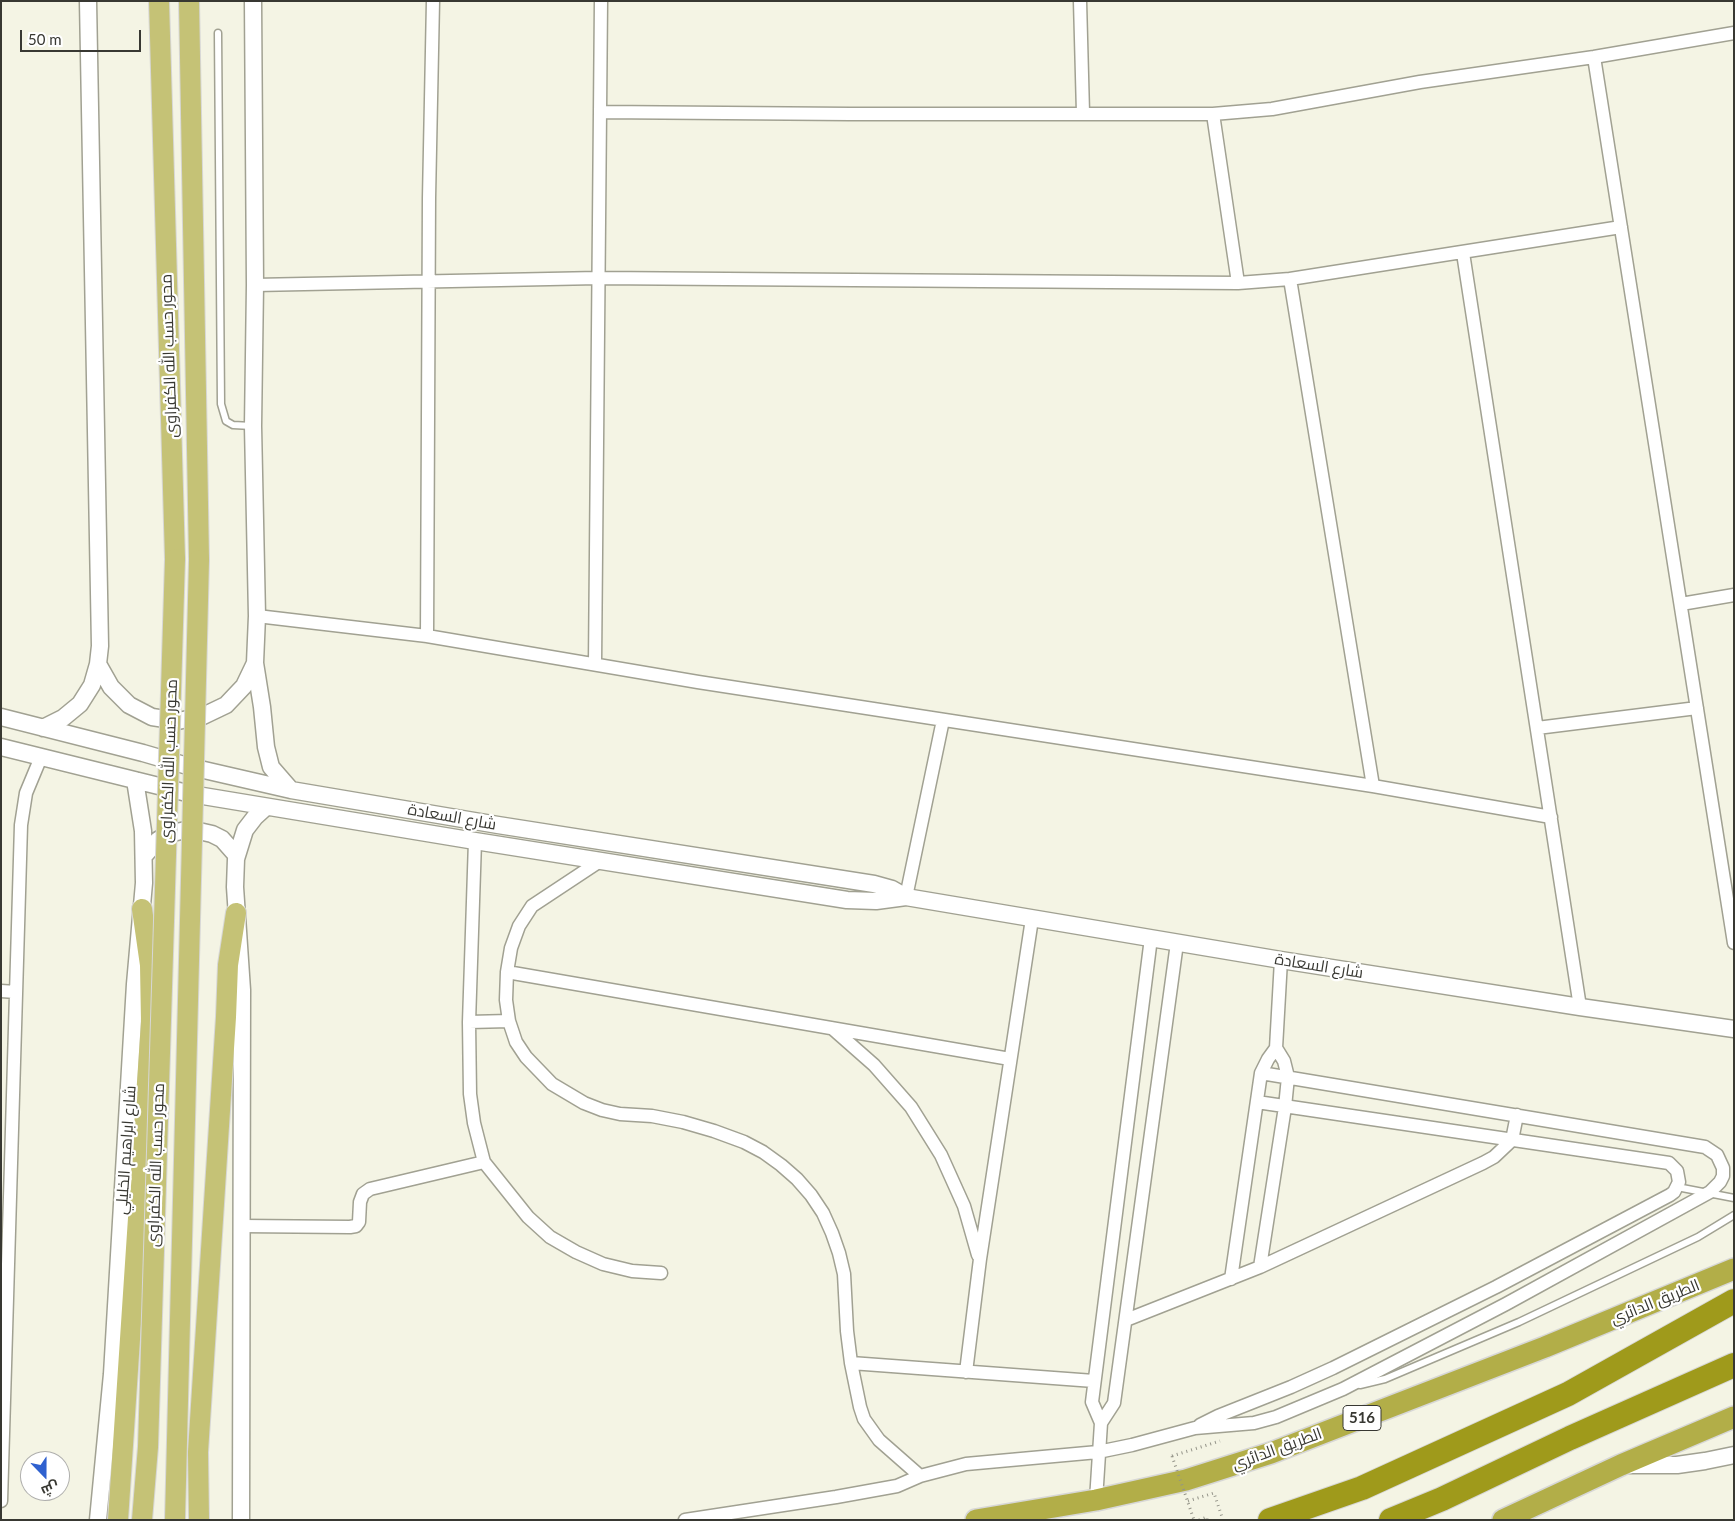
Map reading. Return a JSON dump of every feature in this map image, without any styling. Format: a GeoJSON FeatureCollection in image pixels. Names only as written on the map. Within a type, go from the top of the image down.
{"type":"FeatureCollection","features":[{"type":"Feature","properties":{"kind":"highway","name":"الطريق الدائري"},"geometry":{"type":"LineString","coordinates":[[976,1520],[1096,1500],[1186,1480],[1270,1453],[1544,1347],[1734,1269]]}},
{"type":"Feature","properties":{"kind":"highway","name":"الطريق الدائري"},"geometry":{"type":"LineString","coordinates":[[1270,1520],[1362,1488],[1559,1398],[1734,1301]]}},
{"type":"Feature","properties":{"kind":"highway"},"geometry":{"type":"LineString","coordinates":[[1390,1520],[1442,1499],[1570,1438],[1734,1365]]}},
{"type":"Feature","properties":{"kind":"highway"},"geometry":{"type":"LineString","coordinates":[[1503,1520],[1621,1465],[1734,1417]]}},
{"type":"Feature","properties":{"kind":"main road","name":"محور حسب الله الكفراوى"},"geometry":{"type":"LineString","coordinates":[[142,1520],[148,1446],[175,559],[159,1]]}},
{"type":"Feature","properties":{"kind":"main road","name":"محور حسب الله الكفراوى"},"geometry":{"type":"LineString","coordinates":[[175,1520],[199,560],[188,1]]}},
{"type":"Feature","properties":{"kind":"main road"},"geometry":{"type":"LineString","coordinates":[[118,1520],[151,1022],[150,965],[142,909]]}},
{"type":"Feature","properties":{"kind":"main road"},"geometry":{"type":"LineString","coordinates":[[199,1520],[198,1452],[228,965],[236,913]]}},
{"type":"Feature","properties":{"kind":"street"},"geometry":{"type":"LineString","coordinates":[[43,728],[63,718],[80,704],[92,685],[98,664],[100,614],[88,1]]}},
{"type":"Feature","properties":{"kind":"street"},"geometry":{"type":"LineString","coordinates":[[253,1],[255,285],[253,426],[257,616],[255,663],[266,748],[271,768],[291,790]]}},
{"type":"Feature","properties":{"kind":"street"},"geometry":{"type":"LineString","coordinates":[[427,636],[433,1]]}},
{"type":"Feature","properties":{"kind":"street"},"geometry":{"type":"LineString","coordinates":[[595,664],[601,1]]}},
{"type":"Feature","properties":{"kind":"street"},"geometry":{"type":"LineString","coordinates":[[1080,1],[1083,113]]}},
{"type":"Feature","properties":{"kind":"street"},"geometry":{"type":"LineString","coordinates":[[600,112],[1213,114],[1272,109],[1420,82],[1594,57],[1734,33]]}},
{"type":"Feature","properties":{"kind":"street"},"geometry":{"type":"LineString","coordinates":[[1594,57],[1734,943]]}},
{"type":"Feature","properties":{"kind":"street"},"geometry":{"type":"LineString","coordinates":[[1213,114],[1238,282]]}},
{"type":"Feature","properties":{"kind":"street"},"geometry":{"type":"LineString","coordinates":[[255,285],[598,278],[1238,282],[1290,279],[1621,227]]}},
{"type":"Feature","properties":{"kind":"street"},"geometry":{"type":"LineString","coordinates":[[1463,253],[1580,1007]]}},
{"type":"Feature","properties":{"kind":"street"},"geometry":{"type":"LineString","coordinates":[[1290,279],[1374,786]]}},
{"type":"Feature","properties":{"kind":"street"},"geometry":{"type":"LineString","coordinates":[[1681,604],[1734,595]]}},
{"type":"Feature","properties":{"kind":"street"},"geometry":{"type":"LineString","coordinates":[[257,616],[427,636],[943,720],[1374,786],[1551,817]]}},
{"type":"Feature","properties":{"kind":"street"},"geometry":{"type":"LineString","coordinates":[[98,664],[111,687],[129,705],[152,717],[178,721],[203,716],[226,705],[244,686],[255,663]]}},
{"type":"Feature","properties":{"kind":"street"},"geometry":{"type":"LineString","coordinates":[[1537,728],[1697,708]]}},
{"type":"Feature","properties":{"kind":"street","name":"شارع السعادة"},"geometry":{"type":"LineString","coordinates":[[1,717],[143,752],[209,771],[291,790],[489,824],[874,884],[906,897],[1032,919],[1580,1007],[1734,1029]]}},
{"type":"Feature","properties":{"kind":"street"},"geometry":{"type":"LineString","coordinates":[[906,897],[943,720]]}},
{"type":"Feature","properties":{"kind":"street","name":"شارع السعادة"},"geometry":{"type":"LineString","coordinates":[[1,747],[191,794],[266,807],[847,900],[876,901],[906,897]]}},
{"type":"Feature","properties":{"kind":"street"},"geometry":{"type":"LineString","coordinates":[[1,1501],[4,1317],[21,825],[26,793],[41,757]]}},
{"type":"Feature","properties":{"kind":"street","name":"شارع ابراهيم الخليلي"},"geometry":{"type":"LineString","coordinates":[[98,1520],[112,1374],[135,984],[142,909],[143,831],[135,780]]}},
{"type":"Feature","properties":{"kind":"street"},"geometry":{"type":"LineString","coordinates":[[241,1520],[242,990],[235,887],[237,856],[245,830],[266,807]]}},
{"type":"Feature","properties":{"kind":"street"},"geometry":{"type":"LineString","coordinates":[[144,856],[163,837],[179,830],[190,829],[212,834],[222,839],[237,856]]}},
{"type":"Feature","properties":{"kind":"street"},"geometry":{"type":"LineString","coordinates":[[475,841],[469,1022],[470,1094],[474,1123],[484,1162],[528,1217],[559,1242],[603,1264],[632,1271],[661,1273]]}},
{"type":"Feature","properties":{"kind":"street"},"geometry":{"type":"LineString","coordinates":[[600,861],[532,906],[519,926],[511,948],[507,972],[506,1000],[509,1021],[516,1042],[526,1058],[545,1078],[568,1095],[602,1110],[620,1114],[668,1119],[714,1131],[744,1142],[763,1152],[797,1179],[811,1195],[823,1214],[839,1253],[844,1274],[851,1363],[860,1407],[871,1430],[920,1476]]}},
{"type":"Feature","properties":{"kind":"street"},"geometry":{"type":"LineString","coordinates":[[966,1372],[980,1259],[1032,919]]}},
{"type":"Feature","properties":{"kind":"street"},"geometry":{"type":"LineString","coordinates":[[1101,1423],[1092,1402],[1094,1381],[1151,938]]}},
{"type":"Feature","properties":{"kind":"street"},"geometry":{"type":"LineString","coordinates":[[1096,1500],[1101,1423],[1114,1403],[1177,943]]}},
{"type":"Feature","properties":{"kind":"street"},"geometry":{"type":"LineString","coordinates":[[1231,1279],[1261,1073],[1276,1048],[1281,960]]}},
{"type":"Feature","properties":{"kind":"street"},"geometry":{"type":"LineString","coordinates":[[507,972],[1010,1059]]}},
{"type":"Feature","properties":{"kind":"street"},"geometry":{"type":"LineString","coordinates":[[1,991],[16,992]]}},
{"type":"Feature","properties":{"kind":"street"},"geometry":{"type":"LineString","coordinates":[[1,1014],[15,1017]]}},
{"type":"Feature","properties":{"kind":"street"},"geometry":{"type":"LineString","coordinates":[[469,1022],[509,1021]]}},
{"type":"Feature","properties":{"kind":"street"},"geometry":{"type":"LineString","coordinates":[[832,1028],[874,1065],[910,1107],[936,1147],[964,1206],[980,1259]]}},
{"type":"Feature","properties":{"kind":"street"},"geometry":{"type":"LineString","coordinates":[[1260,1267],[1288,1077],[1284,1061],[1276,1048]]}},
{"type":"Feature","properties":{"kind":"street"},"geometry":{"type":"LineString","coordinates":[[685,1520],[897,1486],[920,1476],[966,1464],[1098,1452],[1195,1428],[1254,1423],[1276,1417],[1343,1389],[1506,1304],[1710,1192],[1720,1182],[1728,1169],[1717,1155],[1705,1147],[1261,1073]]}},
{"type":"Feature","properties":{"kind":"street"},"geometry":{"type":"LineString","coordinates":[[1195,1428],[1218,1416],[1333,1368],[1496,1287],[1670,1195],[1677,1187],[1679,1176],[1674,1166],[1669,1163],[1257,1102]]}},
{"type":"Feature","properties":{"kind":"street"},"geometry":{"type":"LineString","coordinates":[[1126,1320],[1260,1267],[1483,1163],[1494,1157],[1512,1140],[1517,1115]]}},
{"type":"Feature","properties":{"kind":"street"},"geometry":{"type":"LineString","coordinates":[[242,1226],[350,1228],[356,1226],[359,1222],[360,1202],[364,1194],[370,1189],[484,1162]]}},
{"type":"Feature","properties":{"kind":"street"},"geometry":{"type":"LineString","coordinates":[[1496,1287],[1506,1304]]}},
{"type":"Feature","properties":{"kind":"street"},"geometry":{"type":"LineString","coordinates":[[851,1363],[1094,1381]]}},
{"type":"Feature","properties":{"kind":"street"},"geometry":{"type":"LineString","coordinates":[[1621,1465],[1678,1466],[1734,1455]]}},
{"type":"Feature","properties":{"kind":"lane"},"geometry":{"type":"LineString","coordinates":[[218,32],[221,404],[226,421],[233,425],[253,426]]}},
{"type":"Feature","properties":{"kind":"lane"},"geometry":{"type":"LineString","coordinates":[[1677,1187],[1734,1198]]}},
{"type":"Feature","properties":{"kind":"lane"},"geometry":{"type":"LineString","coordinates":[[1343,1389],[1385,1379],[1519,1322],[1698,1237],[1734,1216]]}},
{"type":"Feature","properties":{"kind":"path"},"geometry":{"type":"LineString","coordinates":[[1194,1520],[1172,1456],[1228,1438]]}},
{"type":"Feature","properties":{"kind":"path"},"geometry":{"type":"LineString","coordinates":[[1188,1501],[1214,1492],[1223,1520]]}},
{"type":"Feature","properties":{"kind":"path"},"geometry":{"type":"LineString","coordinates":[[1199,1520],[1206,1517],[1207,1520]]}}]}
